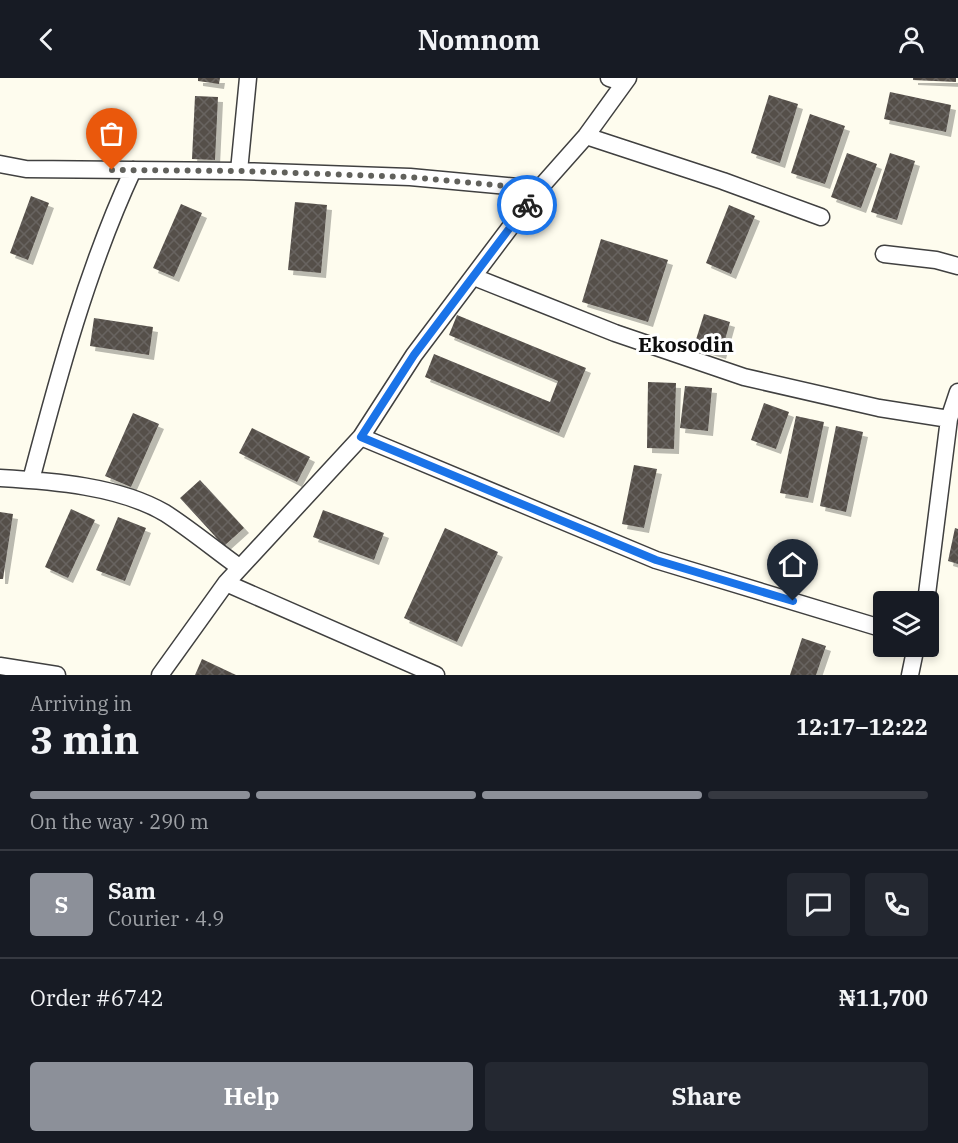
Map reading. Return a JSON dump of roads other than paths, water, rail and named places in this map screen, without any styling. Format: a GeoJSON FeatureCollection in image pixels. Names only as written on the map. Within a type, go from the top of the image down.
{"type":"FeatureCollection","features":[{"type":"Feature","properties":{"kind":"street"},"geometry":{"type":"LineString","coordinates":[[239,171],[248,78]]}},
{"type":"Feature","properties":{"kind":"street"},"geometry":{"type":"LineString","coordinates":[[160,675],[239,567],[361,437],[414,355],[539,189],[586,136],[620,80]]}},
{"type":"Feature","properties":{"kind":"street"},"geometry":{"type":"LineString","coordinates":[[586,136],[723,181],[821,217]]}},
{"type":"Feature","properties":{"kind":"street"},"geometry":{"type":"LineString","coordinates":[[0,164],[26,169],[239,171],[410,177],[539,189]]}},
{"type":"Feature","properties":{"kind":"street"},"geometry":{"type":"LineString","coordinates":[[32,480],[62,359],[110,218],[133,170]]}},
{"type":"Feature","properties":{"kind":"street"},"geometry":{"type":"LineString","coordinates":[[884,254],[936,260],[958,266]]}},
{"type":"Feature","properties":{"kind":"street"},"geometry":{"type":"LineString","coordinates":[[474,277],[615,333],[744,377],[879,408],[949,418]]}},
{"type":"Feature","properties":{"kind":"street"},"geometry":{"type":"LineString","coordinates":[[927,591],[949,418],[958,392]]}},
{"type":"Feature","properties":{"kind":"street"},"geometry":{"type":"LineString","coordinates":[[361,437],[656,560],[873,626]]}},
{"type":"Feature","properties":{"kind":"street"},"geometry":{"type":"LineString","coordinates":[[0,478],[82,486],[126,497],[164,513],[239,567]]}},
{"type":"Feature","properties":{"kind":"street"},"geometry":{"type":"LineString","coordinates":[[226,583],[436,675]]}},
{"type":"Feature","properties":{"kind":"street"},"geometry":{"type":"LineString","coordinates":[[910,675],[914,657]]}},
{"type":"Feature","properties":{"kind":"street"},"geometry":{"type":"LineString","coordinates":[[0,666],[57,675]]}},
{"type":"Feature","properties":{"kind":"district","name":"Ekosodin"},"geometry":{"type":"Point","coordinates":[686,345]}}]}
